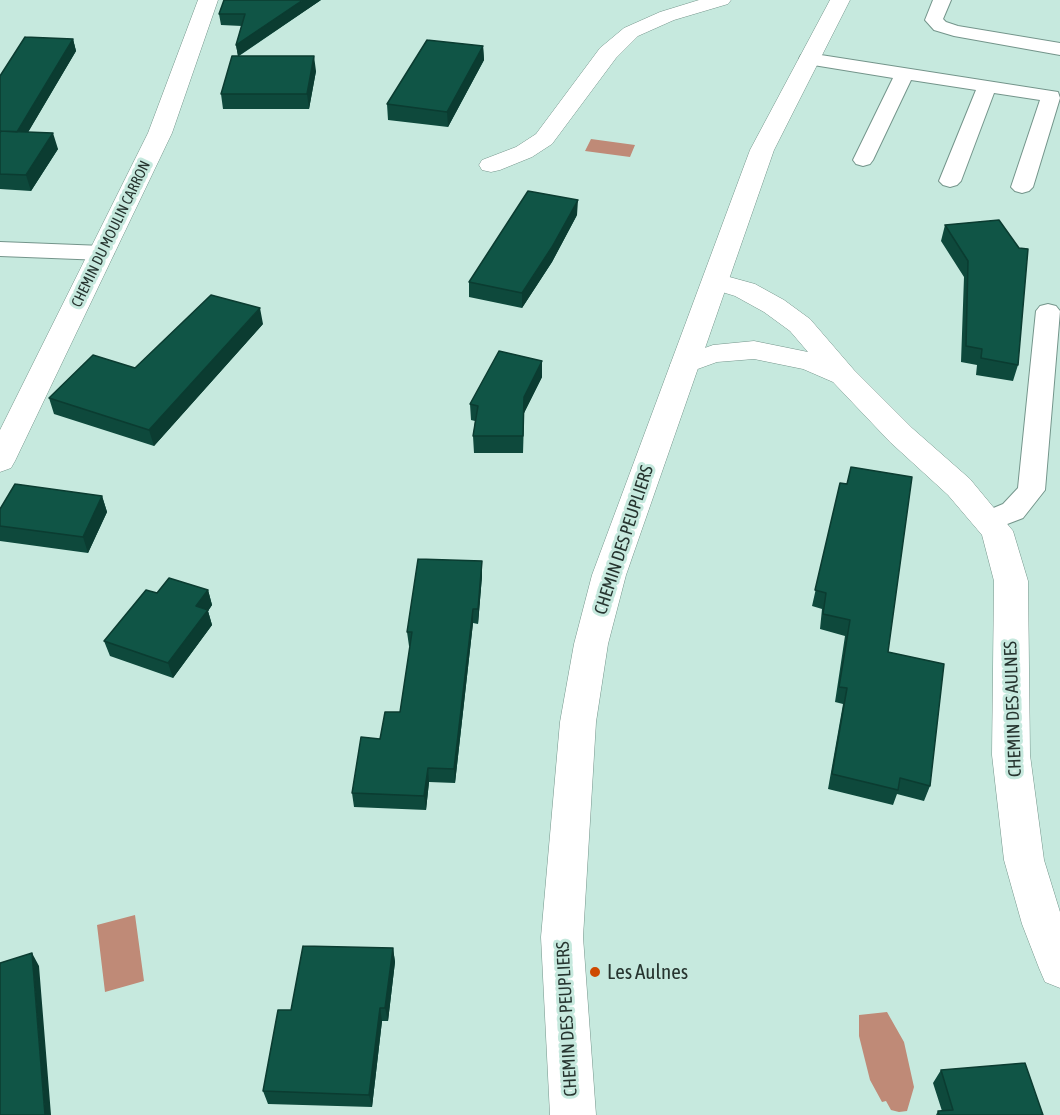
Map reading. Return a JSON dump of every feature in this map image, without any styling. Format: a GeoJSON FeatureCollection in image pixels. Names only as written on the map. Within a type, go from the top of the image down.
{"type":"FeatureCollection","features":[{"type":"Feature","properties":{"kind":"street","name":"CHEMIN DU MOULIN CARRON"},"geometry":{"type":"LineString","coordinates":[[0,461],[103,254],[168,115],[208,0]]}},
{"type":"Feature","properties":{"kind":"street"},"geometry":{"type":"LineString","coordinates":[[491,165],[524,152],[544,139],[608,53],[631,32],[667,16],[721,0]]}},
{"type":"Feature","properties":{"kind":"street","name":"CHEMIN DES PEUPLIERS"},"geometry":{"type":"LineString","coordinates":[[573,1115],[562,937],[578,722],[591,644],[609,575],[762,150],[840,0]]}},
{"type":"Feature","properties":{"kind":"street","name":"CHEMIN DES AULNES"},"geometry":{"type":"LineString","coordinates":[[715,282],[736,286],[774,306],[800,325],[844,377],[901,435],[958,487],[997,531],[1011,581],[1011,755],[1024,860],[1060,968]]}},
{"type":"Feature","properties":{"kind":"street","name":"CHEMIN DES AULNES"},"geometry":{"type":"LineString","coordinates":[[684,365],[712,354],[754,350],[811,362],[844,377]]}},
{"type":"Feature","properties":{"kind":"lane"},"geometry":{"type":"LineString","coordinates":[[942,0],[934,20],[940,26],[954,31],[1060,49]]}},
{"type":"Feature","properties":{"kind":"lane"},"geometry":{"type":"LineString","coordinates":[[808,59],[1055,97],[1022,187]]}},
{"type":"Feature","properties":{"kind":"lane"},"geometry":{"type":"LineString","coordinates":[[863,160],[904,74]]}},
{"type":"Feature","properties":{"kind":"lane"},"geometry":{"type":"LineString","coordinates":[[951,181],[987,86]]}},
{"type":"Feature","properties":{"kind":"lane"},"geometry":{"type":"LineString","coordinates":[[0,249],[103,254]]}},
{"type":"Feature","properties":{"kind":"lane"},"geometry":{"type":"LineString","coordinates":[[989,521],[1013,511],[1031,490],[1048,311]]}},
{"type":"Feature","properties":{"kind":"shaded area"},"geometry":{"type":"Polygon","coordinates":[[[591,139],[635,145],[630,157],[585,151],[591,139]]]}},
{"type":"Feature","properties":{"kind":"shaded area"},"geometry":{"type":"Polygon","coordinates":[[[135,915],[144,981],[105,992],[97,925],[135,915]]]}},
{"type":"Feature","properties":{"kind":"shaded area"},"geometry":{"type":"Polygon","coordinates":[[[887,1012],[904,1042],[914,1087],[907,1111],[891,1110],[886,1101],[882,1102],[870,1080],[859,1036],[859,1015],[887,1012]]]}},
{"type":"Feature","properties":{"kind":"building"},"geometry":{"type":"Polygon","coordinates":[[[224,0],[303,0],[236,45],[245,14],[219,14],[224,0]]]}},
{"type":"Feature","properties":{"kind":"building"},"geometry":{"type":"Polygon","coordinates":[[[25,37],[73,39],[17,132],[1,131],[0,133],[0,76],[25,37]]]}},
{"type":"Feature","properties":{"kind":"building"},"geometry":{"type":"Polygon","coordinates":[[[427,40],[483,46],[447,112],[387,104],[427,40]]]}},
{"type":"Feature","properties":{"kind":"building"},"geometry":{"type":"Polygon","coordinates":[[[232,56],[314,56],[307,94],[221,94],[232,56]]]}},
{"type":"Feature","properties":{"kind":"building"},"geometry":{"type":"Polygon","coordinates":[[[1,131],[53,133],[26,175],[0,174],[1,131]]]}},
{"type":"Feature","properties":{"kind":"building"},"geometry":{"type":"Polygon","coordinates":[[[528,191],[578,200],[552,247],[522,293],[469,282],[528,191]]]}},
{"type":"Feature","properties":{"kind":"building"},"geometry":{"type":"Polygon","coordinates":[[[999,220],[1019,248],[1028,249],[1018,365],[981,358],[982,349],[966,346],[968,261],[945,225],[999,220]]]}},
{"type":"Feature","properties":{"kind":"building"},"geometry":{"type":"Polygon","coordinates":[[[211,295],[260,308],[149,430],[49,398],[93,355],[135,368],[211,295]]]}},
{"type":"Feature","properties":{"kind":"building"},"geometry":{"type":"Polygon","coordinates":[[[499,351],[542,361],[524,397],[523,436],[473,436],[478,406],[470,404],[499,351]]]}},
{"type":"Feature","properties":{"kind":"building"},"geometry":{"type":"Polygon","coordinates":[[[851,467],[912,477],[888,652],[944,664],[930,786],[900,778],[898,790],[832,774],[847,688],[839,687],[850,620],[823,614],[826,593],[815,590],[840,483],[847,484],[851,467]]]}},
{"type":"Feature","properties":{"kind":"building"},"geometry":{"type":"Polygon","coordinates":[[[15,484],[102,496],[83,537],[0,526],[0,509],[15,484]]]}},
{"type":"Feature","properties":{"kind":"building"},"geometry":{"type":"Polygon","coordinates":[[[418,559],[482,561],[478,609],[473,609],[454,769],[428,768],[424,796],[352,793],[361,737],[380,739],[385,712],[400,712],[412,632],[407,632],[418,559]]]}},
{"type":"Feature","properties":{"kind":"building"},"geometry":{"type":"Polygon","coordinates":[[[169,578],[208,590],[196,606],[208,610],[168,663],[104,641],[146,590],[157,593],[169,578]]]}},
{"type":"Feature","properties":{"kind":"building"},"geometry":{"type":"Polygon","coordinates":[[[303,946],[393,948],[385,1008],[380,1008],[369,1095],[263,1091],[278,1010],[291,1010],[303,946]]]}},
{"type":"Feature","properties":{"kind":"building"},"geometry":{"type":"Polygon","coordinates":[[[32,953],[45,1115],[0,1115],[0,963],[32,953]]]}},
{"type":"Feature","properties":{"kind":"building"},"geometry":{"type":"Polygon","coordinates":[[[1025,1063],[1043,1115],[939,1115],[938,1111],[953,1110],[941,1070],[1025,1063]]]}},
{"type":"Feature","properties":{"kind":"place","name":"Les Aulnes"},"geometry":{"type":"Point","coordinates":[595,972]}}]}
